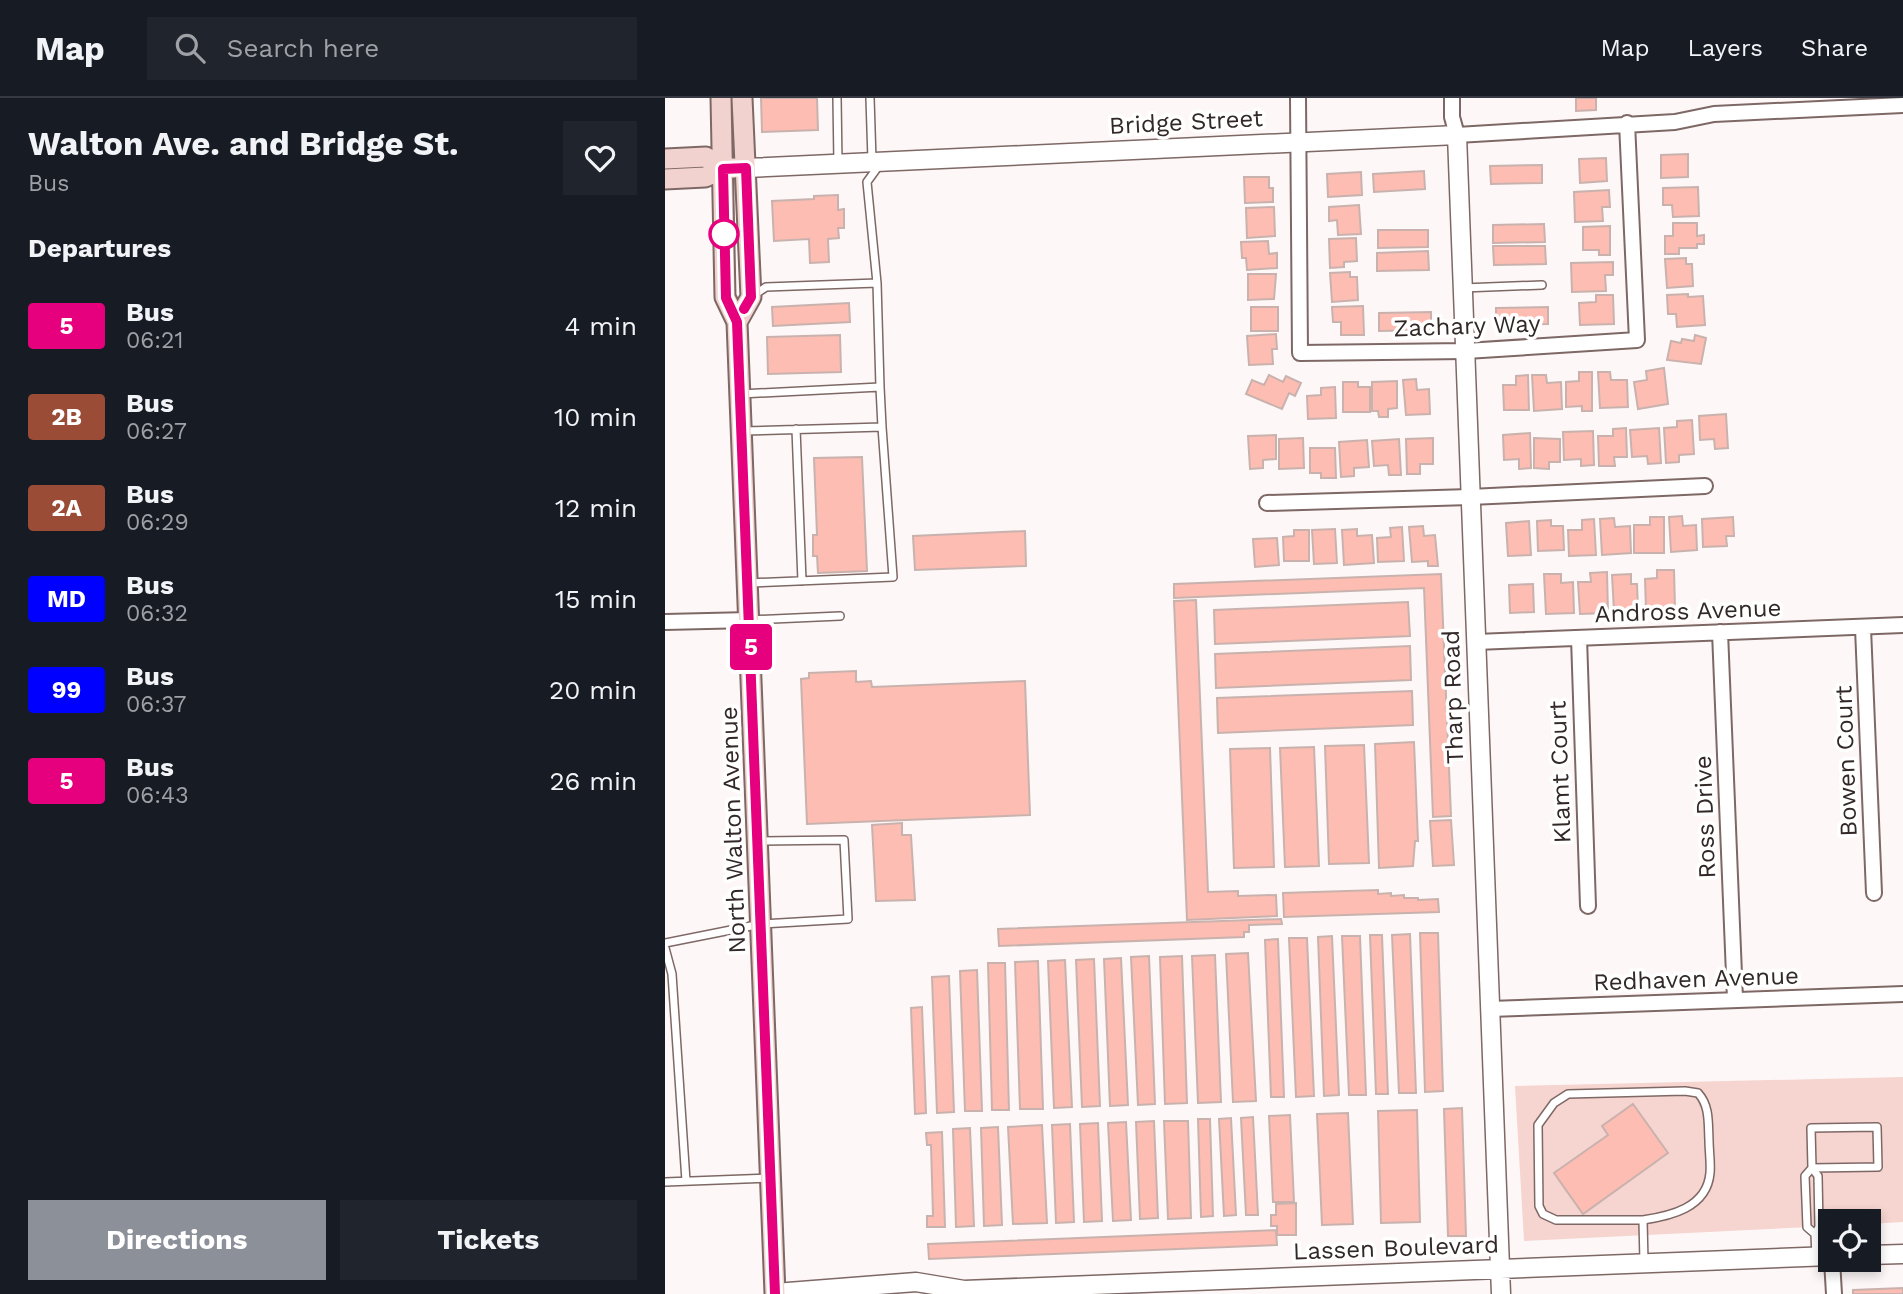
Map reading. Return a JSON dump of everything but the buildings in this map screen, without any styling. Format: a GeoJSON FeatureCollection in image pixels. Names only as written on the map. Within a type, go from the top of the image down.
{"type":"FeatureCollection","features":[{"type":"Feature","properties":{"kind":"main road","name":"North Walton Avenue"},"geometry":{"type":"LineString","coordinates":[[721,98],[726,298],[737,322],[742,432],[775,1294]]}},
{"type":"Feature","properties":{"kind":"main road"},"geometry":{"type":"LineString","coordinates":[[737,322],[751,297],[742,98]]}},
{"type":"Feature","properties":{"kind":"main road","name":"Bridge Street"},"geometry":{"type":"LineString","coordinates":[[665,159],[706,158],[723,169]]}},
{"type":"Feature","properties":{"kind":"main road","name":"Bridge Street"},"geometry":{"type":"LineString","coordinates":[[665,179],[705,177],[723,169],[746,168]]}},
{"type":"Feature","properties":{"kind":"street"},"geometry":{"type":"LineString","coordinates":[[1298,98],[1299,142]]}},
{"type":"Feature","properties":{"kind":"street","name":"Tharp Road"},"geometry":{"type":"LineString","coordinates":[[1452,98],[1457,135],[1466,351],[1501,1294]]}},
{"type":"Feature","properties":{"kind":"street","name":"Bridge Street"},"geometry":{"type":"LineString","coordinates":[[746,168],[1457,135],[1675,122],[1714,114],[1903,105]]}},
{"type":"Feature","properties":{"kind":"street","name":"Zachary Way"},"geometry":{"type":"LineString","coordinates":[[1299,142],[1300,353],[1466,351],[1637,340],[1627,123]]}},
{"type":"Feature","properties":{"kind":"street"},"geometry":{"type":"LineString","coordinates":[[1268,503],[1705,486]]}},
{"type":"Feature","properties":{"kind":"street"},"geometry":{"type":"LineString","coordinates":[[665,622],[750,620]]}},
{"type":"Feature","properties":{"kind":"street","name":"Andross Avenue"},"geometry":{"type":"LineString","coordinates":[[1476,642],[1903,625]]}},
{"type":"Feature","properties":{"kind":"street","name":"Bowen Court"},"geometry":{"type":"LineString","coordinates":[[1863,628],[1874,893]]}},
{"type":"Feature","properties":{"kind":"street","name":"Ross Drive"},"geometry":{"type":"LineString","coordinates":[[1720,632],[1735,999]]}},
{"type":"Feature","properties":{"kind":"street","name":"Klamt Court"},"geometry":{"type":"LineString","coordinates":[[1579,638],[1588,906]]}},
{"type":"Feature","properties":{"kind":"street","name":"Redhaven Avenue"},"geometry":{"type":"LineString","coordinates":[[1490,1009],[1903,994]]}},
{"type":"Feature","properties":{"kind":"street"},"geometry":{"type":"LineString","coordinates":[[1881,1255],[1903,1254]]}},
{"type":"Feature","properties":{"kind":"street","name":"Lassen Boulevard"},"geometry":{"type":"LineString","coordinates":[[775,1294],[916,1282],[956,1292],[1173,1288],[1500,1268],[1818,1258]]}},
{"type":"Feature","properties":{"kind":"street"},"geometry":{"type":"LineString","coordinates":[[1829,1272],[1834,1294]]}},
{"type":"Feature","properties":{"kind":"lane"},"geometry":{"type":"LineString","coordinates":[[838,98],[838,163]]}},
{"type":"Feature","properties":{"kind":"lane"},"geometry":{"type":"LineString","coordinates":[[748,583],[893,576],[882,427],[877,283],[867,182],[877,161],[870,98]]}},
{"type":"Feature","properties":{"kind":"lane"},"geometry":{"type":"LineString","coordinates":[[751,297],[766,287],[877,283]]}},
{"type":"Feature","properties":{"kind":"lane"},"geometry":{"type":"LineString","coordinates":[[1463,288],[1542,285]]}},
{"type":"Feature","properties":{"kind":"lane"},"geometry":{"type":"LineString","coordinates":[[740,394],[880,387]]}},
{"type":"Feature","properties":{"kind":"lane"},"geometry":{"type":"LineString","coordinates":[[742,432],[882,427]]}},
{"type":"Feature","properties":{"kind":"lane"},"geometry":{"type":"LineString","coordinates":[[796,429],[802,581]]}},
{"type":"Feature","properties":{"kind":"lane"},"geometry":{"type":"LineString","coordinates":[[750,620],[840,616]]}},
{"type":"Feature","properties":{"kind":"lane"},"geometry":{"type":"LineString","coordinates":[[686,1181],[672,974],[665,946],[761,924],[848,919],[844,840],[758,841]]}},
{"type":"Feature","properties":{"kind":"lane"},"geometry":{"type":"LineString","coordinates":[[1685,1091],[1698,1093],[1703,1099],[1708,1118],[1710,1173],[1705,1188],[1672,1216],[1643,1220],[1556,1220],[1543,1214],[1539,1206],[1538,1125],[1561,1097],[1568,1094],[1685,1091]]}},
{"type":"Feature","properties":{"kind":"lane"},"geometry":{"type":"LineString","coordinates":[[1812,1168],[1878,1167],[1877,1128],[1811,1128],[1812,1168],[1818,1176],[1819,1227],[1815,1234]]}},
{"type":"Feature","properties":{"kind":"lane"},"geometry":{"type":"LineString","coordinates":[[1812,1168],[1805,1177],[1807,1227],[1818,1241]]}},
{"type":"Feature","properties":{"kind":"lane"},"geometry":{"type":"LineString","coordinates":[[665,1182],[771,1178]]}},
{"type":"Feature","properties":{"kind":"lane"},"geometry":{"type":"LineString","coordinates":[[1643,1220],[1644,1263]]}},
{"type":"Feature","properties":{"kind":"shaded area"},"geometry":{"type":"Polygon","coordinates":[[[1903,1077],[1903,1222],[1881,1223],[1881,1209],[1818,1209],[1818,1227],[1524,1241],[1515,1086],[1903,1077]]]}},
{"type":"Feature","properties":{"kind":"bus line","name":"5"},"geometry":{"type":"LineString","coordinates":[[744,309],[751,297],[746,168],[723,169],[726,298],[737,322],[775,1294]]}}]}
